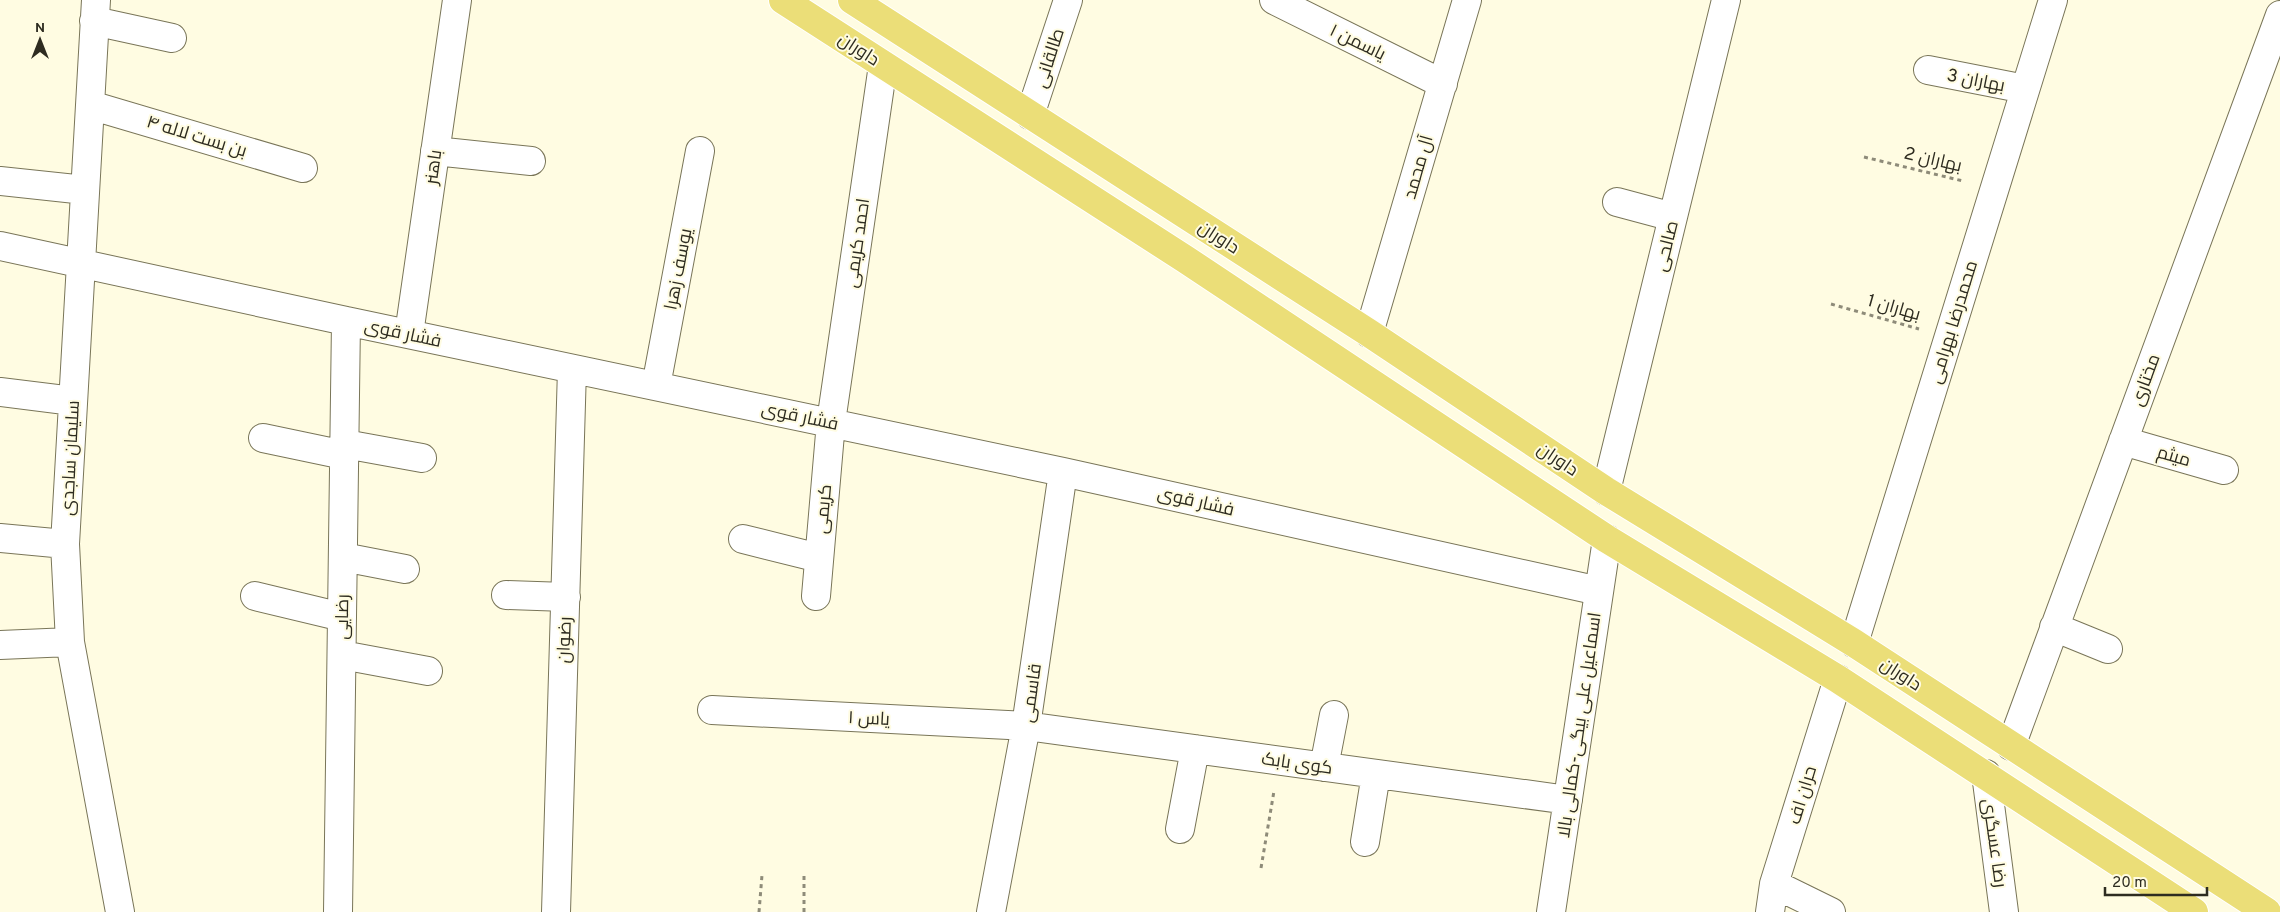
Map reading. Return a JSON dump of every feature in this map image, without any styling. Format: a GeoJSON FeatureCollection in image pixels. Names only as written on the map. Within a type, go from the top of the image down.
{"type":"FeatureCollection","features":[{"type":"Feature","properties":{"kind":"main road","name":"داوران"},"geometry":{"type":"LineString","coordinates":[[783,0],[1185,259],[1607,539],[1838,679],[1986,774],[2194,912]]}},
{"type":"Feature","properties":{"kind":"main road","name":"داوران"},"geometry":{"type":"LineString","coordinates":[[852,0],[1369,333],[1606,491],[1854,643],[2267,912]]}},
{"type":"Feature","properties":{"kind":"main road"},"geometry":{"type":"LineString","coordinates":[[1185,259],[1210,231]]}},
{"type":"Feature","properties":{"kind":"street","name":"باهنر"},"geometry":{"type":"LineString","coordinates":[[409,334],[457,0]]}},
{"type":"Feature","properties":{"kind":"street","name":"طالقانی"},"geometry":{"type":"LineString","coordinates":[[1030,115],[1068,0]]}},
{"type":"Feature","properties":{"kind":"street","name":"یاسمن ۱"},"geometry":{"type":"LineString","coordinates":[[1274,0],[1443,84]]}},
{"type":"Feature","properties":{"kind":"street","name":"آل محمد"},"geometry":{"type":"LineString","coordinates":[[1369,333],[1467,0]]}},
{"type":"Feature","properties":{"kind":"street","name":"صالحی"},"geometry":{"type":"LineString","coordinates":[[1606,491],[1726,0]]}},
{"type":"Feature","properties":{"kind":"street","name":"محمدرضا بهرامی"},"geometry":{"type":"LineString","coordinates":[[1854,643],[2053,0]]}},
{"type":"Feature","properties":{"kind":"street"},"geometry":{"type":"LineString","coordinates":[[95,10],[172,38]]}},
{"type":"Feature","properties":{"kind":"street","name":"سلیمان ساجدی"},"geometry":{"type":"LineString","coordinates":[[95,10],[65,544],[70,642],[120,912]]}},
{"type":"Feature","properties":{"kind":"street","name":"مختاری"},"geometry":{"type":"LineString","coordinates":[[2011,746],[2280,15]]}},
{"type":"Feature","properties":{"kind":"street","name":"احمد کریمی"},"geometry":{"type":"LineString","coordinates":[[831,422],[883,65]]}},
{"type":"Feature","properties":{"kind":"street","name":"بهاران 3"},"geometry":{"type":"LineString","coordinates":[[1928,70],[2025,89]]}},
{"type":"Feature","properties":{"kind":"street","name":"بن بست لاله ۴"},"geometry":{"type":"LineString","coordinates":[[90,105],[303,168]]}},
{"type":"Feature","properties":{"kind":"street"},"geometry":{"type":"LineString","coordinates":[[435,151],[531,161]]}},
{"type":"Feature","properties":{"kind":"street","name":"یوسف زهرا"},"geometry":{"type":"LineString","coordinates":[[656,386],[700,151]]}},
{"type":"Feature","properties":{"kind":"street"},"geometry":{"type":"LineString","coordinates":[[0,181],[85,190]]}},
{"type":"Feature","properties":{"kind":"street"},"geometry":{"type":"LineString","coordinates":[[1617,202],[1673,217]]}},
{"type":"Feature","properties":{"kind":"street","name":"فشار قوی"},"geometry":{"type":"LineString","coordinates":[[0,246],[572,369],[831,422],[1599,590]]}},
{"type":"Feature","properties":{"kind":"street","name":"رضایی"},"geometry":{"type":"LineString","coordinates":[[338,912],[346,321]]}},
{"type":"Feature","properties":{"kind":"street","name":"رضوان"},"geometry":{"type":"LineString","coordinates":[[556,912],[572,369]]}},
{"type":"Feature","properties":{"kind":"street"},"geometry":{"type":"LineString","coordinates":[[0,392],[73,401]]}},
{"type":"Feature","properties":{"kind":"street","name":"کریمی"},"geometry":{"type":"LineString","coordinates":[[816,596],[831,422]]}},
{"type":"Feature","properties":{"kind":"street"},"geometry":{"type":"LineString","coordinates":[[263,438],[422,458]]}},
{"type":"Feature","properties":{"kind":"street","name":"میثم"},"geometry":{"type":"LineString","coordinates":[[2123,441],[2224,470]]}},
{"type":"Feature","properties":{"kind":"street","name":"قاسمی"},"geometry":{"type":"LineString","coordinates":[[991,912],[1026,726],[1063,472]]}},
{"type":"Feature","properties":{"kind":"street"},"geometry":{"type":"LineString","coordinates":[[0,538],[65,544]]}},
{"type":"Feature","properties":{"kind":"street"},"geometry":{"type":"LineString","coordinates":[[742,539],[819,558]]}},
{"type":"Feature","properties":{"kind":"street","name":"اسماعیل علی بیگی-کمالی بالا"},"geometry":{"type":"LineString","coordinates":[[1551,912],[1607,539]]}},
{"type":"Feature","properties":{"kind":"street"},"geometry":{"type":"LineString","coordinates":[[343,557],[405,570]]}},
{"type":"Feature","properties":{"kind":"street"},"geometry":{"type":"LineString","coordinates":[[506,595],[566,597]]}},
{"type":"Feature","properties":{"kind":"street"},"geometry":{"type":"LineString","coordinates":[[255,596],[342,617]]}},
{"type":"Feature","properties":{"kind":"street"},"geometry":{"type":"LineString","coordinates":[[2054,627],[2108,649]]}},
{"type":"Feature","properties":{"kind":"street"},"geometry":{"type":"LineString","coordinates":[[0,645],[70,642]]}},
{"type":"Feature","properties":{"kind":"street"},"geometry":{"type":"LineString","coordinates":[[342,655],[428,671]]}},
{"type":"Feature","properties":{"kind":"street","name":"حران اف"},"geometry":{"type":"LineString","coordinates":[[1770,912],[1774,884],[1838,679]]}},
{"type":"Feature","properties":{"kind":"street","name":"یاس ۱"},"geometry":{"type":"LineString","coordinates":[[712,710],[1026,726]]}},
{"type":"Feature","properties":{"kind":"street"},"geometry":{"type":"LineString","coordinates":[[1324,767],[1334,715]]}},
{"type":"Feature","properties":{"kind":"street","name":"کوی بابک"},"geometry":{"type":"LineString","coordinates":[[1026,726],[1568,800]]}},
{"type":"Feature","properties":{"kind":"street"},"geometry":{"type":"LineString","coordinates":[[1180,829],[1195,749]]}},
{"type":"Feature","properties":{"kind":"street"},"geometry":{"type":"LineString","coordinates":[[1365,842],[1376,774]]}},
{"type":"Feature","properties":{"kind":"street","name":"رضا عسگری"},"geometry":{"type":"LineString","coordinates":[[1986,774],[2004,912]]}},
{"type":"Feature","properties":{"kind":"street"},"geometry":{"type":"LineString","coordinates":[[1774,884],[1831,912]]}},
{"type":"Feature","properties":{"kind":"path","name":"بهاران 2"},"geometry":{"type":"LineString","coordinates":[[1864,157],[1995,188]]}},
{"type":"Feature","properties":{"kind":"path","name":"بهاران 1"},"geometry":{"type":"LineString","coordinates":[[1831,304],[1948,338]]}},
{"type":"Feature","properties":{"kind":"path"},"geometry":{"type":"LineString","coordinates":[[1261,868],[1279,760]]}},
{"type":"Feature","properties":{"kind":"path"},"geometry":{"type":"LineString","coordinates":[[759,912],[762,875]]}},
{"type":"Feature","properties":{"kind":"path"},"geometry":{"type":"LineString","coordinates":[[804,876],[804,912]]}}]}
